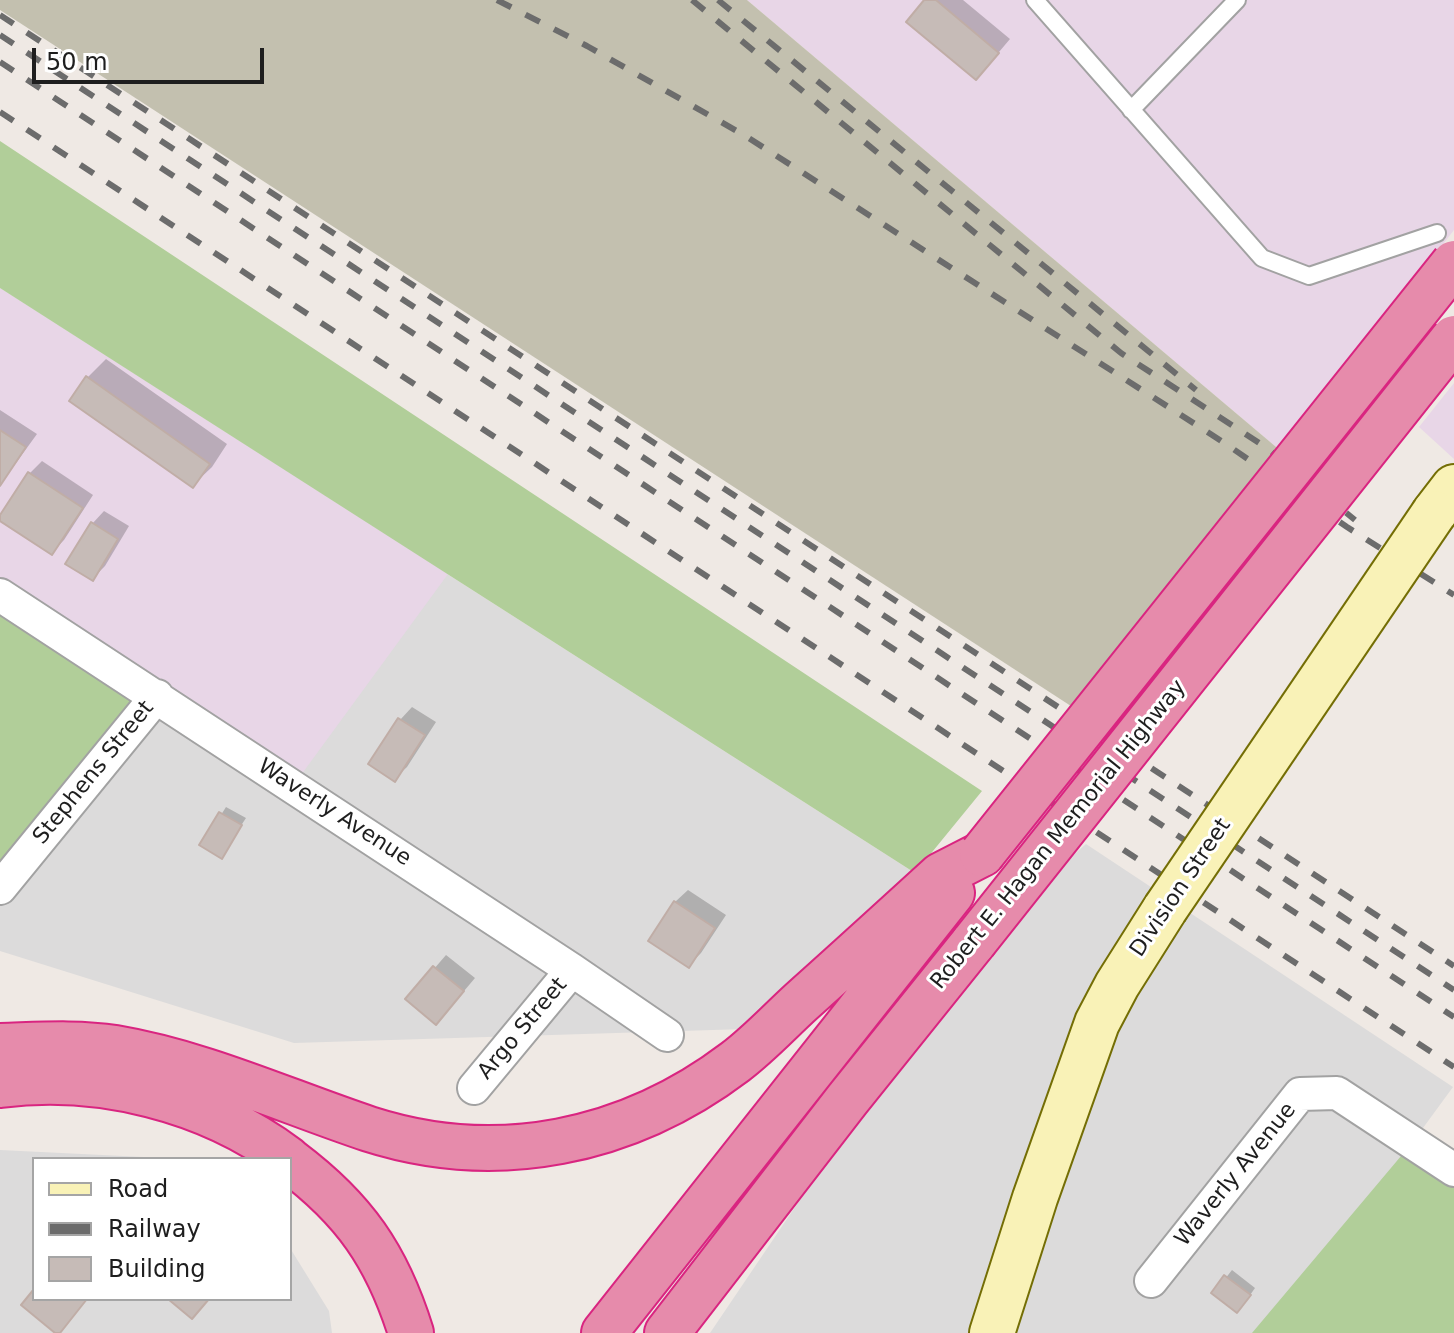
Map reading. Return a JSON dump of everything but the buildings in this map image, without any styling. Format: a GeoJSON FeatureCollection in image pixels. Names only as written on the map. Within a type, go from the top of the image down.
{"type":"FeatureCollection","features":[{"type":"Feature","properties":{"kind":"highway"},"geometry":{"type":"LineString","coordinates":[[0,1046],[69,1044],[151,1055],[371,1129],[416,1141],[487,1150],[570,1141],[629,1121],[682,1096],[735,1062],[927,904],[941,875],[982,854],[1446,248]]}},
{"type":"Feature","properties":{"kind":"highway","name":"Robert E. Hagan Memorial Highway"},"geometry":{"type":"LineString","coordinates":[[667,1333],[847,1100],[1454,338]]}},
{"type":"Feature","properties":{"kind":"highway","name":"Robert E. Hagan Memorial Highway"},"geometry":{"type":"LineString","coordinates":[[604,1333],[927,904]]}},
{"type":"Feature","properties":{"kind":"highway"},"geometry":{"type":"LineString","coordinates":[[0,1085],[57,1081],[123,1088],[181,1103],[215,1117],[284,1157]]}},
{"type":"Feature","properties":{"kind":"highway"},"geometry":{"type":"LineString","coordinates":[[292,1162],[322,1185],[359,1225],[386,1268],[411,1333]]}},
{"type":"Feature","properties":{"kind":"street","name":"Division Street"},"geometry":{"type":"LineString","coordinates":[[992,1333],[1035,1198],[1097,1023],[1117,985],[1165,909],[1444,500]]}},
{"type":"Feature","properties":{"kind":"street","name":"Waverly Avenue"},"geometry":{"type":"LineString","coordinates":[[0,595],[667,1035]]}},
{"type":"Feature","properties":{"kind":"street","name":"Stephens Street"},"geometry":{"type":"LineString","coordinates":[[0,888],[157,696]]}},
{"type":"Feature","properties":{"kind":"street","name":"Argo Street"},"geometry":{"type":"LineString","coordinates":[[474,1088],[572,970]]}},
{"type":"Feature","properties":{"kind":"street","name":"Waverly Avenue"},"geometry":{"type":"LineString","coordinates":[[1151,1281],[1300,1094],[1337,1093],[1454,1170]]}},
{"type":"Feature","properties":{"kind":"lane"},"geometry":{"type":"LineString","coordinates":[[1035,0],[1262,258],[1309,276],[1446,248]]}},
{"type":"Feature","properties":{"kind":"lane"},"geometry":{"type":"LineString","coordinates":[[1131,110],[1237,0]]}},
{"type":"Feature","properties":{"kind":"shaded area"},"geometry":{"type":"Polygon","coordinates":[[[0,0],[747,0],[1282,452],[1074,708],[0,10],[0,0]]]}},
{"type":"Feature","properties":{"kind":"shaded area"},"geometry":{"type":"Polygon","coordinates":[[[747,0],[1454,0],[1454,230],[1282,452],[747,0]]]}},
{"type":"Feature","properties":{"kind":"shaded area"},"geometry":{"type":"Polygon","coordinates":[[[0,288],[915,873],[745,1029],[294,1043],[0,951],[0,288]]]}},
{"type":"Feature","properties":{"kind":"shaded area"},"geometry":{"type":"Polygon","coordinates":[[[0,288],[448,574],[293,786],[0,595],[0,288]]]}},
{"type":"Feature","properties":{"kind":"shaded area"},"geometry":{"type":"Polygon","coordinates":[[[1454,383],[1454,459],[1419,427],[1454,383]]]}},
{"type":"Feature","properties":{"kind":"shaded area"},"geometry":{"type":"Polygon","coordinates":[[[1086,844],[1453,1087],[1412,1143],[1454,1333],[710,1333],[974,942],[1086,844]]]}},
{"type":"Feature","properties":{"kind":"shaded area"},"geometry":{"type":"Polygon","coordinates":[[[0,1150],[143,1157],[32,1157],[32,1301],[292,1301],[292,1251],[329,1311],[332,1333],[0,1333],[0,1150]]]}},
{"type":"Feature","properties":{"kind":"green space"},"geometry":{"type":"Polygon","coordinates":[[[0,141],[982,791],[915,873],[0,288],[0,141]]]}},
{"type":"Feature","properties":{"kind":"green space"},"geometry":{"type":"Polygon","coordinates":[[[0,595],[157,696],[0,888],[0,595]]]}},
{"type":"Feature","properties":{"kind":"green space"},"geometry":{"type":"Polygon","coordinates":[[[1412,1143],[1454,1170],[1454,1333],[1252,1333],[1412,1143]]]}},
{"type":"Feature","properties":{"kind":"railway"},"geometry":{"type":"LineString","coordinates":[[497,0],[587,46],[744,135],[1223,442],[1454,595]]}},
{"type":"Feature","properties":{"kind":"railway"},"geometry":{"type":"LineString","coordinates":[[692,0],[1121,353],[1267,448],[1355,520]]}},
{"type":"Feature","properties":{"kind":"railway"},"geometry":{"type":"LineString","coordinates":[[718,0],[1196,390]]}},
{"type":"Feature","properties":{"kind":"railway"},"geometry":{"type":"LineString","coordinates":[[0,15],[1454,966]]}},
{"type":"Feature","properties":{"kind":"railway"},"geometry":{"type":"LineString","coordinates":[[0,35],[1454,990]]}},
{"type":"Feature","properties":{"kind":"railway"},"geometry":{"type":"LineString","coordinates":[[0,62],[1454,1017]]}},
{"type":"Feature","properties":{"kind":"railway"},"geometry":{"type":"LineString","coordinates":[[0,112],[1454,1067]]}}]}
